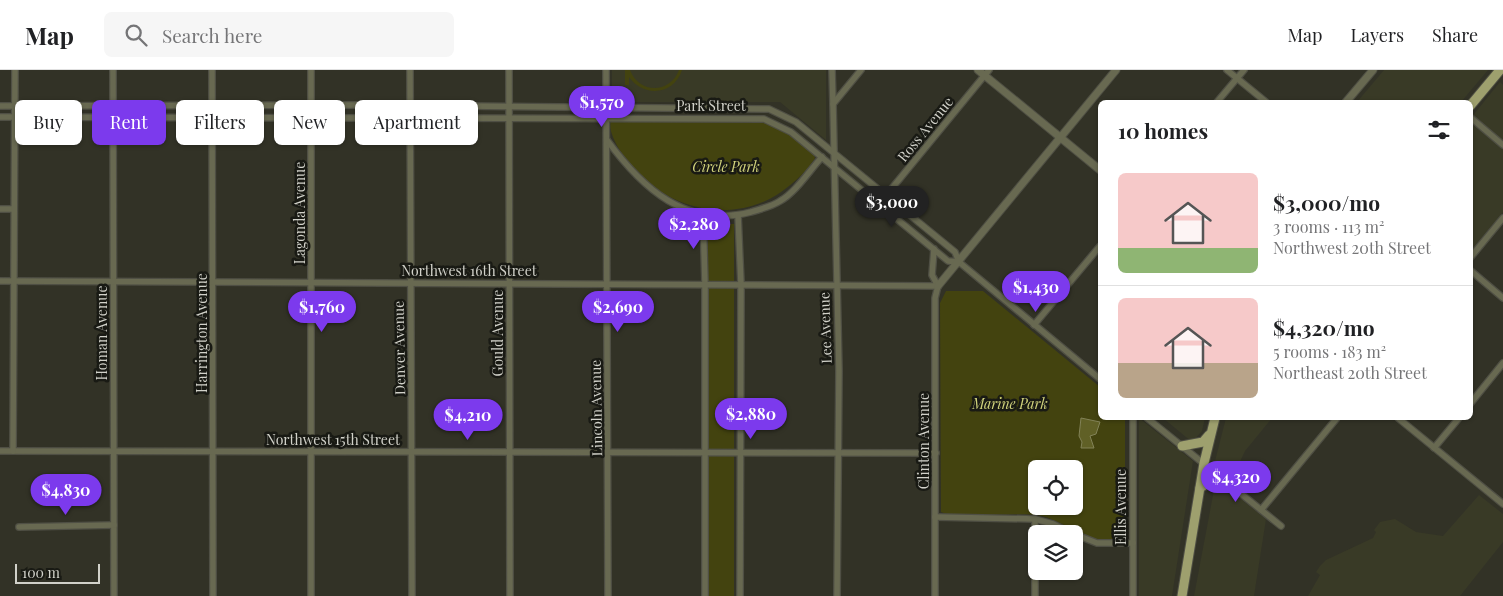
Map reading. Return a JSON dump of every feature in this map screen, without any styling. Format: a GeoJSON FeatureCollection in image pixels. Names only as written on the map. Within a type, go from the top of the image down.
{"type":"FeatureCollection","features":[{"type":"Feature","properties":{"kind":"main road"},"geometry":{"type":"LineString","coordinates":[[1473,102],[1499,70]]}},
{"type":"Feature","properties":{"kind":"main road"},"geometry":{"type":"LineString","coordinates":[[1182,596],[1209,435],[1214,420]]}},
{"type":"Feature","properties":{"kind":"main road"},"geometry":{"type":"LineString","coordinates":[[1182,446],[1203,442],[1209,435]]}},
{"type":"Feature","properties":{"kind":"main road"},"geometry":{"type":"LineString","coordinates":[[1200,488],[1219,476]]}},
{"type":"Feature","properties":{"kind":"street"},"geometry":{"type":"LineString","coordinates":[[13,451],[15,70]]}},
{"type":"Feature","properties":{"kind":"street","name":"Homan Avenue"},"geometry":{"type":"LineString","coordinates":[[113,70],[113,100]]}},
{"type":"Feature","properties":{"kind":"street","name":"Harrington Avenue"},"geometry":{"type":"LineString","coordinates":[[212,70],[213,100]]}},
{"type":"Feature","properties":{"kind":"street","name":"Lagonda Avenue"},"geometry":{"type":"LineString","coordinates":[[310,70],[311,100]]}},
{"type":"Feature","properties":{"kind":"street","name":"Denver Avenue"},"geometry":{"type":"LineString","coordinates":[[410,70],[411,100]]}},
{"type":"Feature","properties":{"kind":"street","name":"Gould Avenue"},"geometry":{"type":"LineString","coordinates":[[509,70],[510,596]]}},
{"type":"Feature","properties":{"kind":"street","name":"Lincoln Avenue"},"geometry":{"type":"LineString","coordinates":[[606,70],[609,452],[608,596]]}},
{"type":"Feature","properties":{"kind":"street","name":"Lee Avenue"},"geometry":{"type":"LineString","coordinates":[[832,70],[839,371],[838,596]]}},
{"type":"Feature","properties":{"kind":"street"},"geometry":{"type":"LineString","coordinates":[[833,104],[861,70]]}},
{"type":"Feature","properties":{"kind":"street"},"geometry":{"type":"LineString","coordinates":[[978,70],[987,73],[1098,168]]}},
{"type":"Feature","properties":{"kind":"street"},"geometry":{"type":"LineString","coordinates":[[938,286],[1116,70]]}},
{"type":"Feature","properties":{"kind":"street"},"geometry":{"type":"LineString","coordinates":[[1227,70],[1264,100]]}},
{"type":"Feature","properties":{"kind":"street"},"geometry":{"type":"LineString","coordinates":[[1219,100],[1244,70]]}},
{"type":"Feature","properties":{"kind":"street"},"geometry":{"type":"LineString","coordinates":[[1348,100],[1373,70]]}},
{"type":"Feature","properties":{"kind":"street","name":"Ross Avenue"},"geometry":{"type":"LineString","coordinates":[[879,204],[987,73]]}},
{"type":"Feature","properties":{"kind":"street","name":"Park Street"},"geometry":{"type":"LineString","coordinates":[[0,106],[92,106]]}},
{"type":"Feature","properties":{"kind":"street","name":"Park Street"},"geometry":{"type":"LineString","coordinates":[[478,107],[769,108],[796,122],[955,252],[959,262],[948,261],[791,132],[764,119],[478,119]]}},
{"type":"Feature","properties":{"kind":"street","name":"Park Street"},"geometry":{"type":"LineString","coordinates":[[0,118],[92,118]]}},
{"type":"Feature","properties":{"kind":"street"},"geometry":{"type":"LineString","coordinates":[[1473,120],[1503,145]]}},
{"type":"Feature","properties":{"kind":"street"},"geometry":{"type":"LineString","coordinates":[[607,139],[627,166],[647,186],[681,207],[703,214],[738,215],[781,201],[822,157]]}},
{"type":"Feature","properties":{"kind":"street","name":"Homan Avenue"},"geometry":{"type":"LineString","coordinates":[[113,145],[114,596]]}},
{"type":"Feature","properties":{"kind":"street","name":"Harrington Avenue"},"geometry":{"type":"LineString","coordinates":[[213,145],[214,596]]}},
{"type":"Feature","properties":{"kind":"street","name":"Lagonda Avenue"},"geometry":{"type":"LineString","coordinates":[[310,596],[312,452],[311,145]]}},
{"type":"Feature","properties":{"kind":"street","name":"Denver Avenue"},"geometry":{"type":"LineString","coordinates":[[411,145],[412,596]]}},
{"type":"Feature","properties":{"kind":"street"},"geometry":{"type":"LineString","coordinates":[[0,209],[14,209]]}},
{"type":"Feature","properties":{"kind":"street"},"geometry":{"type":"LineString","coordinates":[[703,214],[705,284],[705,596]]}},
{"type":"Feature","properties":{"kind":"street"},"geometry":{"type":"LineString","coordinates":[[738,215],[741,284],[740,596]]}},
{"type":"Feature","properties":{"kind":"street"},"geometry":{"type":"LineString","coordinates":[[1473,254],[1503,218]]}},
{"type":"Feature","properties":{"kind":"street"},"geometry":{"type":"LineString","coordinates":[[1034,325],[1098,248]]}},
{"type":"Feature","properties":{"kind":"street","name":"Clinton Avenue"},"geometry":{"type":"LineString","coordinates":[[934,250],[932,275],[938,286],[935,298],[936,596]]}},
{"type":"Feature","properties":{"kind":"street"},"geometry":{"type":"LineString","coordinates":[[959,262],[1098,377]]}},
{"type":"Feature","properties":{"kind":"street"},"geometry":{"type":"LineString","coordinates":[[1473,273],[1503,298]]}},
{"type":"Feature","properties":{"kind":"street","name":"Northwest 16th Street"},"geometry":{"type":"LineString","coordinates":[[0,280],[938,286]]}},
{"type":"Feature","properties":{"kind":"street"},"geometry":{"type":"LineString","coordinates":[[1473,400],[1503,363]]}},
{"type":"Feature","properties":{"kind":"street","name":"Ellis Avenue"},"geometry":{"type":"LineString","coordinates":[[1133,420],[1133,596]]}},
{"type":"Feature","properties":{"kind":"street"},"geometry":{"type":"LineString","coordinates":[[1150,420],[1281,526]]}},
{"type":"Feature","properties":{"kind":"street"},"geometry":{"type":"LineString","coordinates":[[1261,510],[1335,420]]}},
{"type":"Feature","properties":{"kind":"street"},"geometry":{"type":"LineString","coordinates":[[1400,420],[1503,504]]}},
{"type":"Feature","properties":{"kind":"street"},"geometry":{"type":"LineString","coordinates":[[1434,448],[1457,420]]}},
{"type":"Feature","properties":{"kind":"street","name":"Northwest 15th Street"},"geometry":{"type":"LineString","coordinates":[[0,451],[936,453]]}},
{"type":"Feature","properties":{"kind":"street"},"geometry":{"type":"LineString","coordinates":[[935,517],[1035,519],[1055,525]]}},
{"type":"Feature","properties":{"kind":"street"},"geometry":{"type":"LineString","coordinates":[[1035,519],[1035,596]]}},
{"type":"Feature","properties":{"kind":"street"},"geometry":{"type":"LineString","coordinates":[[19,528],[114,525]]}},
{"type":"Feature","properties":{"kind":"street"},"geometry":{"type":"LineString","coordinates":[[1083,538],[1097,543],[1133,543]]}},
{"type":"Feature","properties":{"kind":"shaded area"},"geometry":{"type":"Polygon","coordinates":[[[612,70],[826,70],[826,140],[780,102],[612,102],[612,70]]]}},
{"type":"Feature","properties":{"kind":"shaded area"},"geometry":{"type":"Polygon","coordinates":[[[1384,70],[1488,70],[1463,100],[1359,100],[1384,70]]]}},
{"type":"Feature","properties":{"kind":"shaded area"},"geometry":{"type":"Polygon","coordinates":[[[1500,82],[1503,85],[1503,212],[1473,248],[1473,115],[1500,82]]]}},
{"type":"Feature","properties":{"kind":"shaded area"},"geometry":{"type":"Polygon","coordinates":[[[1081,418],[1100,422],[1096,434],[1090,436],[1094,448],[1081,448],[1082,442],[1079,436],[1081,418]]]}},
{"type":"Feature","properties":{"kind":"shaded area"},"geometry":{"type":"Polygon","coordinates":[[[1139,420],[1142,420],[1193,461],[1172,596],[1139,596],[1139,420]]]}},
{"type":"Feature","properties":{"kind":"shaded area"},"geometry":{"type":"Polygon","coordinates":[[[1165,420],[1205,420],[1202,431],[1192,442],[1165,420]]]}},
{"type":"Feature","properties":{"kind":"shaded area"},"geometry":{"type":"Polygon","coordinates":[[[1225,420],[1270,420],[1245,451],[1233,476],[1215,461],[1225,420]]]}},
{"type":"Feature","properties":{"kind":"shaded area"},"geometry":{"type":"Polygon","coordinates":[[[1216,479],[1266,519],[1254,596],[1194,596],[1216,479]]]}},
{"type":"Feature","properties":{"kind":"shaded area"},"geometry":{"type":"Polygon","coordinates":[[[1479,495],[1503,514],[1503,542],[1460,596],[1308,596],[1320,575],[1316,572],[1320,566],[1326,560],[1373,538],[1376,532],[1374,530],[1380,522],[1395,519],[1416,532],[1443,536],[1479,495]]]}},
{"type":"Feature","properties":{"kind":"green space"},"geometry":{"type":"Polygon","coordinates":[[[625,70],[630,70],[634,78],[640,83],[654,88],[662,87],[669,83],[675,78],[679,70],[682,70],[678,78],[666,89],[650,91],[635,84],[629,77],[629,85],[625,85],[625,70]]]}},
{"type":"Feature","properties":{"kind":"green space","name":"Circle Park"},"geometry":{"type":"Polygon","coordinates":[[[611,121],[764,122],[786,131],[813,153],[815,158],[796,180],[767,200],[744,208],[720,210],[696,207],[674,199],[653,186],[634,169],[616,143],[611,132],[611,121]]]}},
{"type":"Feature","properties":{"kind":"green space"},"geometry":{"type":"Polygon","coordinates":[[[708,224],[734,224],[734,596],[708,596],[708,224]]]}},
{"type":"Feature","properties":{"kind":"green space","name":"Marine Park"},"geometry":{"type":"Polygon","coordinates":[[[946,291],[983,291],[1098,385],[1098,420],[1125,420],[1125,539],[1113,541],[1091,537],[1083,533],[1083,525],[1064,525],[1037,515],[1083,515],[1083,460],[1028,460],[1028,514],[948,514],[941,512],[940,303],[946,291]]]}}]}
